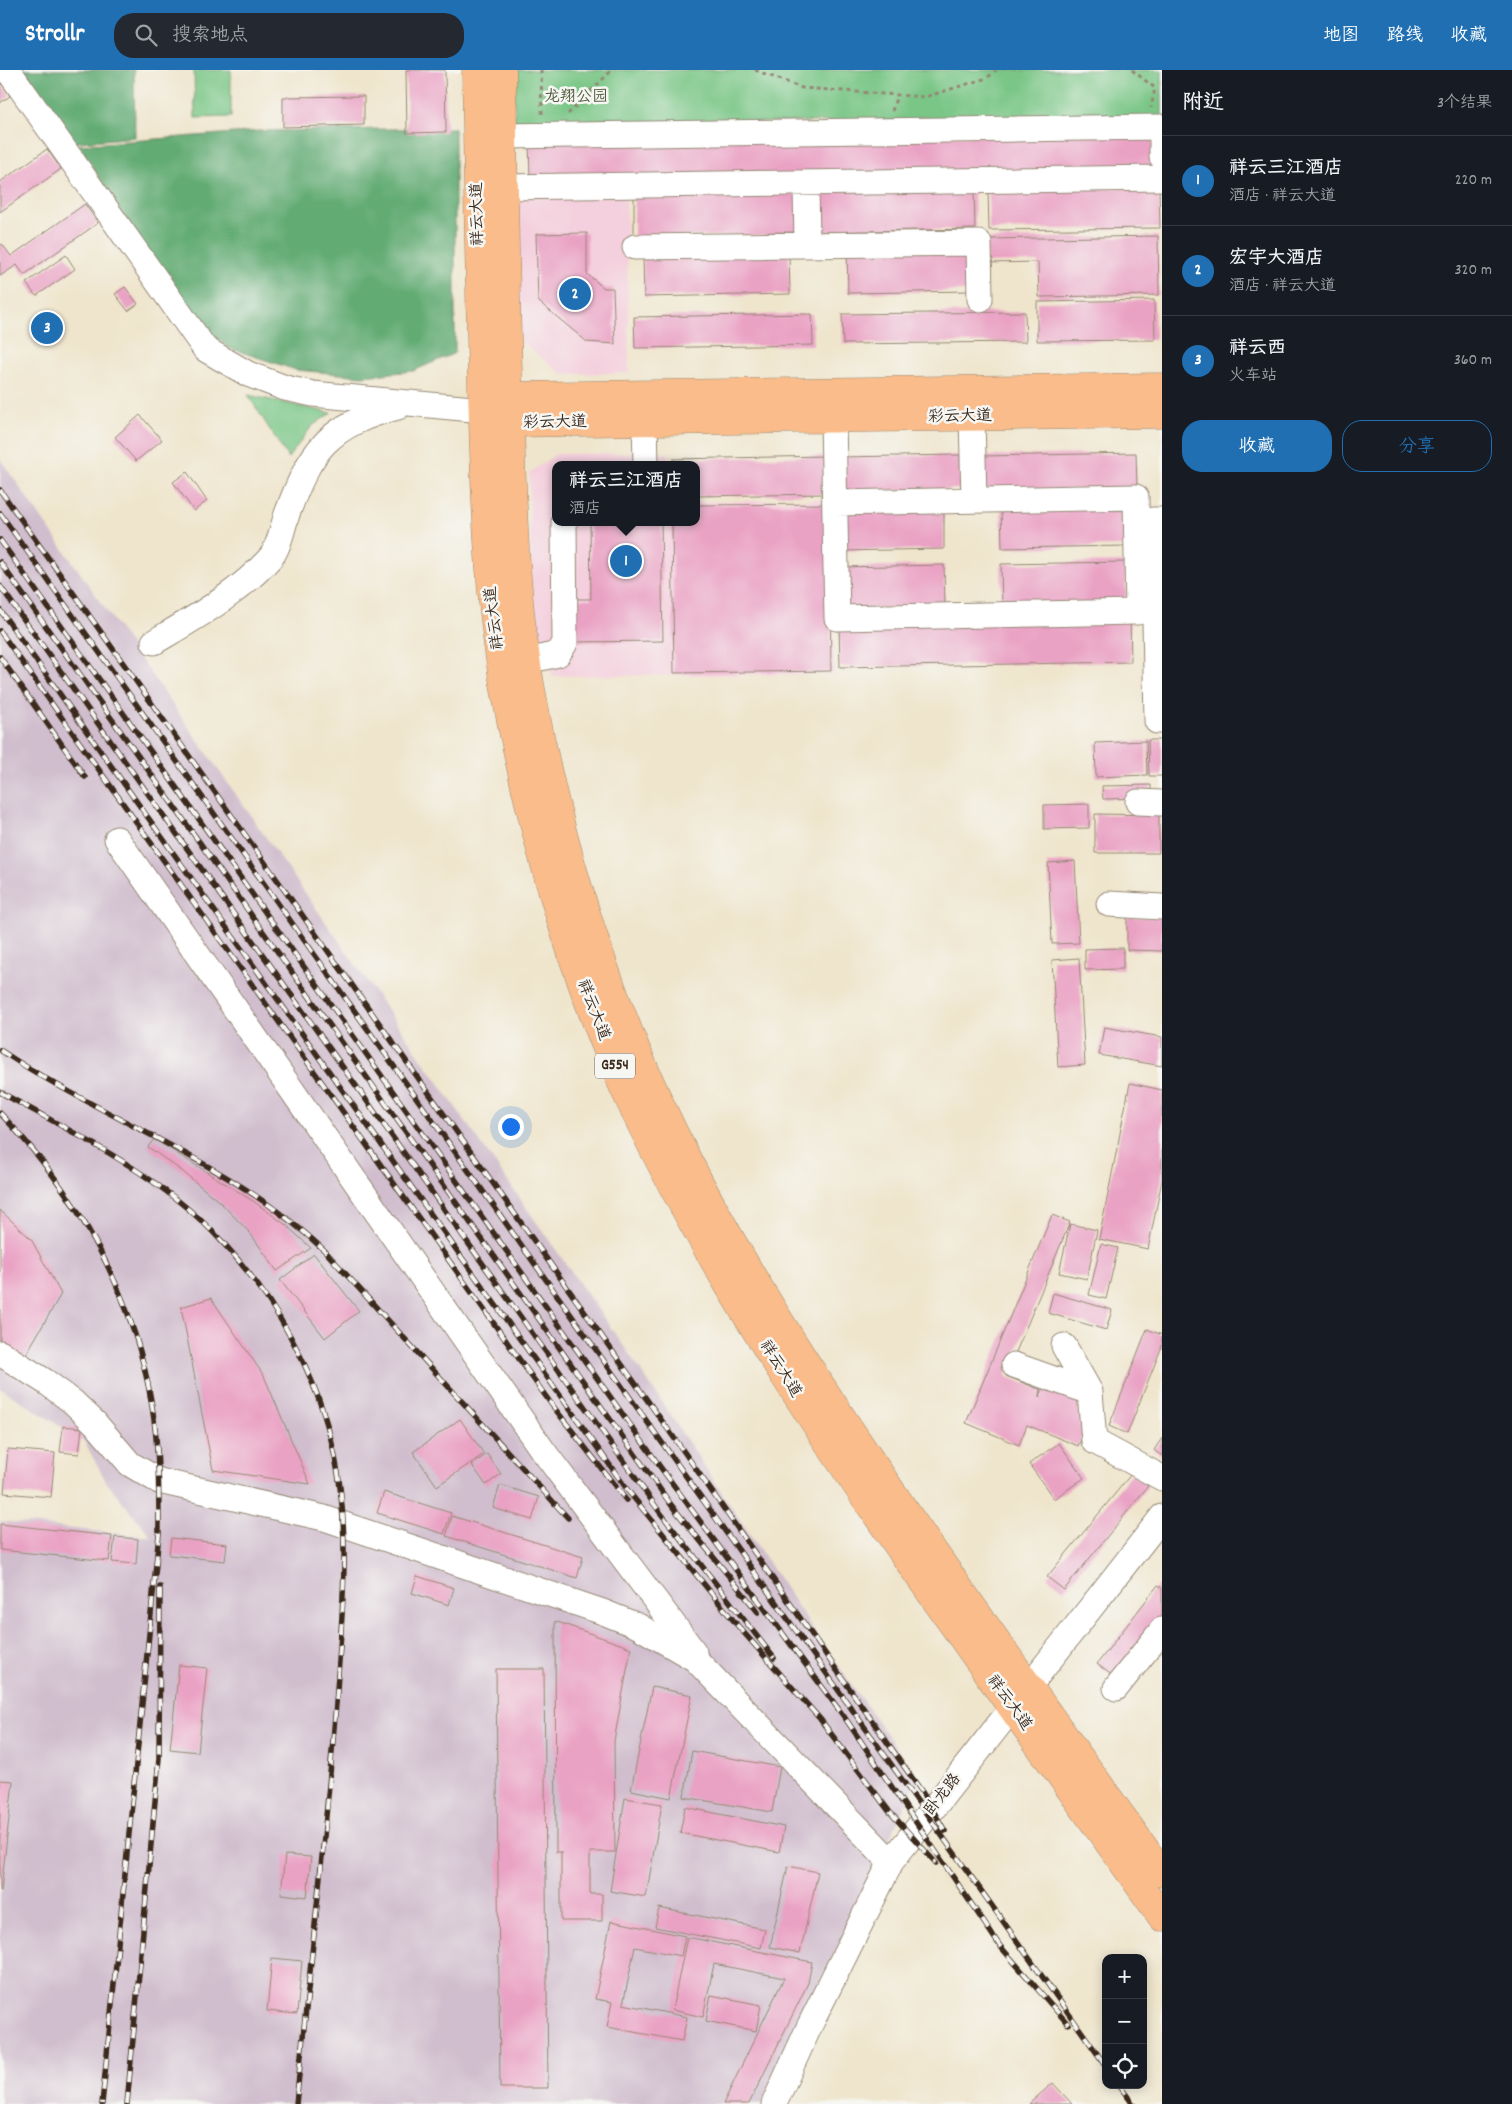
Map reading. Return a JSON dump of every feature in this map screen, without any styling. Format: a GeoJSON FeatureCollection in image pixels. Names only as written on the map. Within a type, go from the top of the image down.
{"type":"FeatureCollection","features":[{"type":"Feature","properties":{"kind":"main road","name":"祥云大道"},"geometry":{"type":"LineString","coordinates":[[476,70],[483,410],[491,582],[506,697],[521,769],[544,858],[574,957],[615,1066],[663,1168],[754,1329],[836,1456],[1012,1708],[1162,1917]]}},
{"type":"Feature","properties":{"kind":"main road","name":"祥云大道"},"geometry":{"type":"LineString","coordinates":[[502,70],[508,396],[517,580],[527,661],[558,811],[593,932],[639,1056],[686,1156],[725,1229],[817,1379],[944,1567],[1160,1867]]}},
{"type":"Feature","properties":{"kind":"main road","name":"彩云大道"},"geometry":{"type":"LineString","coordinates":[[483,410],[508,396],[1162,386]]}},
{"type":"Feature","properties":{"kind":"main road","name":"彩云大道"},"geometry":{"type":"LineString","coordinates":[[483,410],[509,423],[1162,414]]}},
{"type":"Feature","properties":{"kind":"street"},"geometry":{"type":"LineString","coordinates":[[8,70],[205,349],[248,374],[285,388],[337,397],[415,402],[483,410]]}},
{"type":"Feature","properties":{"kind":"street"},"geometry":{"type":"LineString","coordinates":[[503,136],[546,126],[1157,127],[1162,157]]}},
{"type":"Feature","properties":{"kind":"street"},"geometry":{"type":"LineString","coordinates":[[503,187],[1162,178]]}},
{"type":"Feature","properties":{"kind":"street"},"geometry":{"type":"LineString","coordinates":[[806,183],[807,245]]}},
{"type":"Feature","properties":{"kind":"street"},"geometry":{"type":"LineString","coordinates":[[634,247],[979,243],[980,299]]}},
{"type":"Feature","properties":{"kind":"street"},"geometry":{"type":"LineString","coordinates":[[154,642],[226,599],[272,555],[296,490],[310,461],[327,439],[369,416],[415,402]]}},
{"type":"Feature","properties":{"kind":"street"},"geometry":{"type":"LineString","coordinates":[[972,417],[974,500]]}},
{"type":"Feature","properties":{"kind":"street"},"geometry":{"type":"LineString","coordinates":[[833,419],[837,618],[1138,612],[1136,497],[835,503]]}},
{"type":"Feature","properties":{"kind":"street"},"geometry":{"type":"LineString","coordinates":[[645,421],[646,461]]}},
{"type":"Feature","properties":{"kind":"street"},"geometry":{"type":"LineString","coordinates":[[1162,520],[1153,520],[1157,721],[1162,721]]}},
{"type":"Feature","properties":{"kind":"street"},"geometry":{"type":"LineString","coordinates":[[527,661],[558,654],[565,643],[564,526]]}},
{"type":"Feature","properties":{"kind":"street"},"geometry":{"type":"LineString","coordinates":[[116,839],[541,1448],[714,1678]]}},
{"type":"Feature","properties":{"kind":"street"},"geometry":{"type":"LineString","coordinates":[[1109,904],[1162,907]]}},
{"type":"Feature","properties":{"kind":"street"},"geometry":{"type":"LineString","coordinates":[[1064,1346],[1090,1392],[1094,1441],[1162,1478]]}},
{"type":"Feature","properties":{"kind":"street"},"geometry":{"type":"LineString","coordinates":[[0,1353],[46,1382],[72,1402],[95,1423],[130,1464],[159,1480],[187,1489],[275,1505],[324,1518],[603,1612],[638,1626],[669,1642],[695,1659],[891,1862]]}},
{"type":"Feature","properties":{"kind":"street"},"geometry":{"type":"LineString","coordinates":[[1014,1365],[1090,1392]]}},
{"type":"Feature","properties":{"kind":"street","name":"卧龙路"},"geometry":{"type":"LineString","coordinates":[[774,2104],[810,2025],[891,1862],[1162,1517]]}},
{"type":"Feature","properties":{"kind":"street"},"geometry":{"type":"LineString","coordinates":[[1116,1688],[1162,1630]]}},
{"type":"Feature","properties":{"kind":"path"},"geometry":{"type":"LineString","coordinates":[[541,70],[542,116],[546,126],[566,116],[612,70]]}},
{"type":"Feature","properties":{"kind":"path"},"geometry":{"type":"LineString","coordinates":[[755,70],[802,88],[925,97],[987,78],[996,70]]}},
{"type":"Feature","properties":{"kind":"path"},"geometry":{"type":"LineString","coordinates":[[1132,70],[1156,88],[1157,127]]}},
{"type":"Feature","properties":{"kind":"shaded area"},"geometry":{"type":"Polygon","coordinates":[[[626,196],[629,373],[562,374],[519,340],[514,198],[626,196]]]}},
{"type":"Feature","properties":{"kind":"shaded area"},"geometry":{"type":"Polygon","coordinates":[[[668,453],[669,461],[552,461],[552,526],[700,526],[700,502],[833,499],[834,674],[552,676],[531,605],[529,473],[556,454],[668,453]]]}},
{"type":"Feature","properties":{"kind":"shaded area"},"geometry":{"type":"Polygon","coordinates":[[[0,459],[639,1368],[816,1634],[918,1779],[762,2104],[0,2104],[0,1521],[152,1537],[107,1483],[84,1441],[0,1388],[0,459]]]}},
{"type":"Feature","properties":{"kind":"green space"},"geometry":{"type":"Polygon","coordinates":[[[22,70],[134,70],[135,137],[69,143],[22,70]]]}},
{"type":"Feature","properties":{"kind":"green space"},"geometry":{"type":"Polygon","coordinates":[[[194,70],[231,70],[231,117],[195,118],[194,70]]]}},
{"type":"Feature","properties":{"kind":"green space","name":"龙翔公园"},"geometry":{"type":"Polygon","coordinates":[[[514,70],[1162,70],[1162,118],[515,125],[514,70]]]}},
{"type":"Feature","properties":{"kind":"green space"},"geometry":{"type":"Polygon","coordinates":[[[455,128],[455,353],[413,371],[362,376],[296,370],[229,348],[193,320],[158,272],[79,145],[259,131],[455,128]]]}},
{"type":"Feature","properties":{"kind":"green space"},"geometry":{"type":"Polygon","coordinates":[[[248,395],[331,413],[312,426],[288,458],[248,395]]]}},
{"type":"Feature","properties":{"kind":"building"},"geometry":{"type":"Polygon","coordinates":[[[406,70],[445,70],[446,132],[407,133],[406,70]]]}},
{"type":"Feature","properties":{"kind":"building"},"geometry":{"type":"Polygon","coordinates":[[[0,81],[10,96],[0,103],[0,81]]]}},
{"type":"Feature","properties":{"kind":"building"},"geometry":{"type":"Polygon","coordinates":[[[364,96],[364,125],[283,127],[283,97],[364,96]]]}},
{"type":"Feature","properties":{"kind":"building"},"geometry":{"type":"Polygon","coordinates":[[[1153,133],[1154,170],[530,179],[529,142],[1153,133]]]}},
{"type":"Feature","properties":{"kind":"building"},"geometry":{"type":"Polygon","coordinates":[[[47,149],[61,169],[0,212],[0,182],[47,149]]]}},
{"type":"Feature","properties":{"kind":"building"},"geometry":{"type":"Polygon","coordinates":[[[1159,188],[1160,228],[989,230],[988,190],[1159,188]]]}},
{"type":"Feature","properties":{"kind":"building"},"geometry":{"type":"Polygon","coordinates":[[[974,189],[975,229],[812,232],[811,191],[974,189]]]}},
{"type":"Feature","properties":{"kind":"building"},"geometry":{"type":"Polygon","coordinates":[[[800,191],[801,235],[634,237],[634,193],[800,191]]]}},
{"type":"Feature","properties":{"kind":"building"},"geometry":{"type":"Polygon","coordinates":[[[85,204],[98,223],[24,275],[17,265],[0,276],[0,245],[2,244],[11,256],[85,204]]]}},
{"type":"Feature","properties":{"kind":"building"},"geometry":{"type":"Polygon","coordinates":[[[587,233],[587,274],[604,288],[613,288],[615,344],[587,342],[538,301],[536,234],[587,233]]]}},
{"type":"Feature","properties":{"kind":"building"},"geometry":{"type":"Polygon","coordinates":[[[1158,236],[1159,295],[1039,297],[1038,262],[986,263],[986,239],[1158,236]]]}},
{"type":"Feature","properties":{"kind":"building"},"geometry":{"type":"Polygon","coordinates":[[[971,248],[971,291],[848,293],[847,249],[971,248]]]}},
{"type":"Feature","properties":{"kind":"building"},"geometry":{"type":"Polygon","coordinates":[[[66,255],[75,269],[36,296],[26,283],[66,255]]]}},
{"type":"Feature","properties":{"kind":"building"},"geometry":{"type":"Polygon","coordinates":[[[789,255],[790,294],[644,297],[643,257],[789,255]]]}},
{"type":"Feature","properties":{"kind":"building"},"geometry":{"type":"Polygon","coordinates":[[[125,287],[138,304],[128,311],[115,294],[125,287]]]}},
{"type":"Feature","properties":{"kind":"building"},"geometry":{"type":"Polygon","coordinates":[[[1154,300],[1155,340],[1037,341],[1037,302],[1154,300]]]}},
{"type":"Feature","properties":{"kind":"building"},"geometry":{"type":"Polygon","coordinates":[[[1025,312],[1026,342],[843,344],[842,314],[1025,312]]]}},
{"type":"Feature","properties":{"kind":"building"},"geometry":{"type":"Polygon","coordinates":[[[812,314],[813,345],[635,348],[634,317],[812,314]]]}},
{"type":"Feature","properties":{"kind":"building"},"geometry":{"type":"Polygon","coordinates":[[[140,415],[162,440],[136,461],[115,437],[140,415]]]}},
{"type":"Feature","properties":{"kind":"building"},"geometry":{"type":"Polygon","coordinates":[[[1136,453],[1137,488],[983,491],[983,456],[1136,453]]]}},
{"type":"Feature","properties":{"kind":"building"},"geometry":{"type":"Polygon","coordinates":[[[960,455],[961,489],[838,492],[837,457],[960,455]]]}},
{"type":"Feature","properties":{"kind":"building"},"geometry":{"type":"Polygon","coordinates":[[[827,456],[827,494],[700,496],[700,461],[673,461],[673,459],[827,456]]]}},
{"type":"Feature","properties":{"kind":"building"},"geometry":{"type":"Polygon","coordinates":[[[187,472],[207,501],[194,511],[173,482],[187,472]]]}},
{"type":"Feature","properties":{"kind":"building"},"geometry":{"type":"Polygon","coordinates":[[[829,504],[831,671],[674,673],[672,526],[700,526],[700,505],[829,504]]]}},
{"type":"Feature","properties":{"kind":"building"},"geometry":{"type":"Polygon","coordinates":[[[1127,504],[1128,546],[1002,548],[1001,506],[1127,504]]]}},
{"type":"Feature","properties":{"kind":"building"},"geometry":{"type":"Polygon","coordinates":[[[944,505],[944,549],[839,551],[838,507],[944,505]]]}},
{"type":"Feature","properties":{"kind":"building"},"geometry":{"type":"Polygon","coordinates":[[[590,526],[661,526],[663,641],[573,642],[572,599],[591,599],[590,526]]]}},
{"type":"Feature","properties":{"kind":"building"},"geometry":{"type":"Polygon","coordinates":[[[1126,562],[1126,604],[1002,606],[1001,564],[1126,562]]]}},
{"type":"Feature","properties":{"kind":"building"},"geometry":{"type":"Polygon","coordinates":[[[944,565],[945,607],[840,609],[839,567],[944,565]]]}},
{"type":"Feature","properties":{"kind":"building"},"geometry":{"type":"Polygon","coordinates":[[[1130,616],[1131,662],[840,667],[839,622],[1130,616]]]}},
{"type":"Feature","properties":{"kind":"building"},"geometry":{"type":"Polygon","coordinates":[[[1148,740],[1162,740],[1162,776],[1149,776],[1148,740]]]}},
{"type":"Feature","properties":{"kind":"building"},"geometry":{"type":"Polygon","coordinates":[[[1146,741],[1147,775],[1096,777],[1095,743],[1146,741]]]}},
{"type":"Feature","properties":{"kind":"building"},"geometry":{"type":"Polygon","coordinates":[[[1151,785],[1151,798],[1103,799],[1102,786],[1151,785]]]}},
{"type":"Feature","properties":{"kind":"building"},"geometry":{"type":"Polygon","coordinates":[[[1089,804],[1089,828],[1044,829],[1044,805],[1089,804]]]}},
{"type":"Feature","properties":{"kind":"building"},"geometry":{"type":"Polygon","coordinates":[[[1095,814],[1159,815],[1159,853],[1095,853],[1095,814]]]}},
{"type":"Feature","properties":{"kind":"building"},"geometry":{"type":"Polygon","coordinates":[[[1075,861],[1079,943],[1052,944],[1048,863],[1075,861]]]}},
{"type":"Feature","properties":{"kind":"building"},"geometry":{"type":"Polygon","coordinates":[[[1127,917],[1162,917],[1162,951],[1127,950],[1127,917]]]}},
{"type":"Feature","properties":{"kind":"building"},"geometry":{"type":"Polygon","coordinates":[[[1123,948],[1123,969],[1085,970],[1085,949],[1123,948]]]}},
{"type":"Feature","properties":{"kind":"building"},"geometry":{"type":"Polygon","coordinates":[[[1079,958],[1085,1065],[1058,1067],[1052,960],[1079,958]]]}},
{"type":"Feature","properties":{"kind":"building"},"geometry":{"type":"Polygon","coordinates":[[[1104,1027],[1162,1037],[1162,1066],[1099,1055],[1104,1027]]]}},
{"type":"Feature","properties":{"kind":"building"},"geometry":{"type":"Polygon","coordinates":[[[1130,1083],[1162,1090],[1162,1180],[1148,1249],[1099,1239],[1130,1083]]]}},
{"type":"Feature","properties":{"kind":"building"},"geometry":{"type":"Polygon","coordinates":[[[154,1139],[253,1201],[286,1225],[311,1248],[277,1271],[250,1233],[222,1204],[182,1171],[148,1147],[154,1139]]]}},
{"type":"Feature","properties":{"kind":"building"},"geometry":{"type":"Polygon","coordinates":[[[0,1210],[31,1239],[61,1294],[22,1361],[0,1346],[0,1210]]]}},
{"type":"Feature","properties":{"kind":"building"},"geometry":{"type":"Polygon","coordinates":[[[1052,1215],[1070,1222],[1006,1376],[1041,1390],[1039,1398],[1046,1382],[1089,1400],[1090,1419],[1078,1446],[1027,1425],[1019,1445],[966,1423],[1052,1215]]]}},
{"type":"Feature","properties":{"kind":"building"},"geometry":{"type":"Polygon","coordinates":[[[1070,1224],[1097,1230],[1087,1279],[1059,1273],[1070,1224]]]}},
{"type":"Feature","properties":{"kind":"building"},"geometry":{"type":"Polygon","coordinates":[[[1101,1244],[1118,1248],[1106,1299],[1089,1295],[1101,1244]]]}},
{"type":"Feature","properties":{"kind":"building"},"geometry":{"type":"Polygon","coordinates":[[[314,1254],[359,1311],[325,1338],[280,1280],[314,1254]]]}},
{"type":"Feature","properties":{"kind":"building"},"geometry":{"type":"Polygon","coordinates":[[[1053,1293],[1112,1310],[1106,1330],[1048,1313],[1053,1293]]]}},
{"type":"Feature","properties":{"kind":"building"},"geometry":{"type":"Polygon","coordinates":[[[211,1298],[264,1376],[310,1484],[213,1470],[181,1307],[211,1298]]]}},
{"type":"Feature","properties":{"kind":"building"},"geometry":{"type":"Polygon","coordinates":[[[1147,1329],[1162,1335],[1162,1346],[1127,1434],[1109,1426],[1147,1329]]]}},
{"type":"Feature","properties":{"kind":"building"},"geometry":{"type":"Polygon","coordinates":[[[460,1419],[484,1454],[437,1486],[413,1452],[460,1419]]]}},
{"type":"Feature","properties":{"kind":"building"},"geometry":{"type":"Polygon","coordinates":[[[63,1426],[82,1428],[79,1454],[60,1452],[63,1426]]]}},
{"type":"Feature","properties":{"kind":"building"},"geometry":{"type":"Polygon","coordinates":[[[1162,1438],[1162,1456],[1154,1450],[1162,1438]]]}},
{"type":"Feature","properties":{"kind":"building"},"geometry":{"type":"Polygon","coordinates":[[[1059,1443],[1084,1478],[1054,1499],[1029,1464],[1059,1443]]]}},
{"type":"Feature","properties":{"kind":"building"},"geometry":{"type":"Polygon","coordinates":[[[8,1449],[55,1453],[51,1497],[4,1493],[8,1449]]]}},
{"type":"Feature","properties":{"kind":"building"},"geometry":{"type":"Polygon","coordinates":[[[487,1454],[501,1474],[486,1485],[472,1465],[487,1454]]]}},
{"type":"Feature","properties":{"kind":"building"},"geometry":{"type":"Polygon","coordinates":[[[1132,1473],[1148,1486],[1064,1590],[1047,1577],[1132,1473]]]}},
{"type":"Feature","properties":{"kind":"building"},"geometry":{"type":"Polygon","coordinates":[[[500,1485],[539,1497],[532,1520],[493,1508],[500,1485]]]}},
{"type":"Feature","properties":{"kind":"building"},"geometry":{"type":"Polygon","coordinates":[[[384,1492],[451,1513],[444,1534],[377,1513],[384,1492]]]}},
{"type":"Feature","properties":{"kind":"building"},"geometry":{"type":"Polygon","coordinates":[[[452,1516],[583,1557],[577,1578],[446,1536],[452,1516]]]}},
{"type":"Feature","properties":{"kind":"building"},"geometry":{"type":"Polygon","coordinates":[[[0,1524],[112,1536],[109,1561],[0,1550],[0,1524]]]}},
{"type":"Feature","properties":{"kind":"building"},"geometry":{"type":"Polygon","coordinates":[[[115,1537],[138,1539],[136,1564],[112,1562],[115,1537]]]}},
{"type":"Feature","properties":{"kind":"building"},"geometry":{"type":"Polygon","coordinates":[[[171,1538],[227,1544],[225,1561],[169,1555],[171,1538]]]}},
{"type":"Feature","properties":{"kind":"building"},"geometry":{"type":"Polygon","coordinates":[[[417,1576],[454,1588],[449,1605],[412,1593],[417,1576]]]}},
{"type":"Feature","properties":{"kind":"building"},"geometry":{"type":"Polygon","coordinates":[[[1158,1585],[1162,1588],[1162,1622],[1117,1679],[1097,1664],[1158,1585]]]}},
{"type":"Feature","properties":{"kind":"building"},"geometry":{"type":"Polygon","coordinates":[[[555,1621],[631,1648],[614,1741],[615,1852],[590,1852],[590,1894],[602,1894],[602,1921],[561,1921],[561,1852],[556,1852],[555,1621]]]}},
{"type":"Feature","properties":{"kind":"building"},"geometry":{"type":"Polygon","coordinates":[[[179,1665],[207,1668],[198,1752],[170,1749],[179,1665]]]}},
{"type":"Feature","properties":{"kind":"building"},"geometry":{"type":"Polygon","coordinates":[[[496,1669],[544,1669],[548,2088],[500,2088],[496,1669]]]}},
{"type":"Feature","properties":{"kind":"building"},"geometry":{"type":"Polygon","coordinates":[[[652,1687],[692,1695],[671,1798],[631,1790],[652,1687]]]}},
{"type":"Feature","properties":{"kind":"building"},"geometry":{"type":"Polygon","coordinates":[[[692,1751],[780,1767],[772,1812],[684,1797],[692,1751]]]}},
{"type":"Feature","properties":{"kind":"building"},"geometry":{"type":"Polygon","coordinates":[[[0,1780],[13,1781],[1,1891],[0,1891],[0,1780]]]}},
{"type":"Feature","properties":{"kind":"building"},"geometry":{"type":"Polygon","coordinates":[[[625,1798],[662,1804],[646,1897],[610,1891],[625,1798]]]}},
{"type":"Feature","properties":{"kind":"building"},"geometry":{"type":"Polygon","coordinates":[[[685,1807],[784,1827],[779,1852],[680,1833],[685,1807]]]}},
{"type":"Feature","properties":{"kind":"building"},"geometry":{"type":"Polygon","coordinates":[[[285,1855],[311,1857],[307,1897],[281,1894],[285,1855]]]}},
{"type":"Feature","properties":{"kind":"building"},"geometry":{"type":"Polygon","coordinates":[[[788,1866],[818,1872],[800,1953],[770,1947],[788,1866]]]}},
{"type":"Feature","properties":{"kind":"building"},"geometry":{"type":"Polygon","coordinates":[[[659,1908],[765,1929],[761,1948],[655,1927],[659,1908]]]}},
{"type":"Feature","properties":{"kind":"building"},"geometry":{"type":"Polygon","coordinates":[[[611,1921],[685,1936],[681,1956],[635,1947],[623,2004],[687,2017],[682,2041],[607,2027],[612,2002],[595,1999],[611,1921]]]}},
{"type":"Feature","properties":{"kind":"building"},"geometry":{"type":"Polygon","coordinates":[[[687,1937],[812,1962],[808,1983],[749,2104],[723,2104],[784,1978],[714,1964],[703,2017],[672,2010],[687,1937]]]}},
{"type":"Feature","properties":{"kind":"building"},"geometry":{"type":"Polygon","coordinates":[[[272,1958],[302,1961],[297,2014],[267,2011],[272,1958]]]}},
{"type":"Feature","properties":{"kind":"building"},"geometry":{"type":"Polygon","coordinates":[[[711,1995],[761,2005],[756,2031],[706,2021],[711,1995]]]}},
{"type":"Feature","properties":{"kind":"building"},"geometry":{"type":"Polygon","coordinates":[[[1053,2083],[1072,2104],[1029,2104],[1039,2095],[1053,2083]]]}},
{"type":"Feature","properties":{"kind":"railway"},"geometry":{"type":"LineString","coordinates":[[0,490],[682,1449],[922,1792],[945,1831]]}},
{"type":"Feature","properties":{"kind":"railway"},"geometry":{"type":"LineString","coordinates":[[0,513],[1102,2060]]}},
{"type":"Feature","properties":{"kind":"railway"},"geometry":{"type":"LineString","coordinates":[[0,540],[661,1468],[845,1718],[1000,1946],[1068,2024]]}},
{"type":"Feature","properties":{"kind":"railway"},"geometry":{"type":"LineString","coordinates":[[0,562],[672,1506],[758,1612]]}},
{"type":"Feature","properties":{"kind":"railway"},"geometry":{"type":"LineString","coordinates":[[0,586],[659,1511],[774,1658]]}},
{"type":"Feature","properties":{"kind":"railway"},"geometry":{"type":"LineString","coordinates":[[0,610],[629,1492],[738,1626],[820,1719],[889,1811],[936,1863]]}},
{"type":"Feature","properties":{"kind":"railway"},"geometry":{"type":"LineString","coordinates":[[0,631],[552,1405],[626,1500]]}},
{"type":"Feature","properties":{"kind":"railway"},"geometry":{"type":"LineString","coordinates":[[0,657],[85,777]]}},
{"type":"Feature","properties":{"kind":"railway"},"geometry":{"type":"LineString","coordinates":[[0,1050],[82,1099],[208,1166],[249,1191],[287,1219],[324,1250],[568,1518]]}},
{"type":"Feature","properties":{"kind":"railway"},"geometry":{"type":"LineString","coordinates":[[0,1092],[85,1139],[139,1172],[190,1211],[214,1233],[255,1282],[290,1336],[305,1365],[327,1426],[335,1457],[343,1515],[343,1603],[328,1794],[296,2104]]}},
{"type":"Feature","properties":{"kind":"railway"},"geometry":{"type":"LineString","coordinates":[[0,1113],[28,1144],[78,1212],[117,1285],[132,1324],[143,1365],[152,1406],[156,1438],[159,1534],[102,2104]]}},
{"type":"Feature","properties":{"kind":"railway"},"geometry":{"type":"LineString","coordinates":[[127,2104],[159,1758],[160,1587]]}},
{"type":"Feature","properties":{"kind":"railway"},"geometry":{"type":"LineString","coordinates":[[1122,2089],[1133,2104]]}},
{"type":"Feature","properties":{"kind":"place","name":"宏宇大酒店"},"geometry":{"type":"Point","coordinates":[575,294]}},
{"type":"Feature","properties":{"kind":"place","name":"祥云西"},"geometry":{"type":"Point","coordinates":[47,328]}},
{"type":"Feature","properties":{"kind":"place","name":"祥云三江酒店"},"geometry":{"type":"Point","coordinates":[626,561]}}]}
